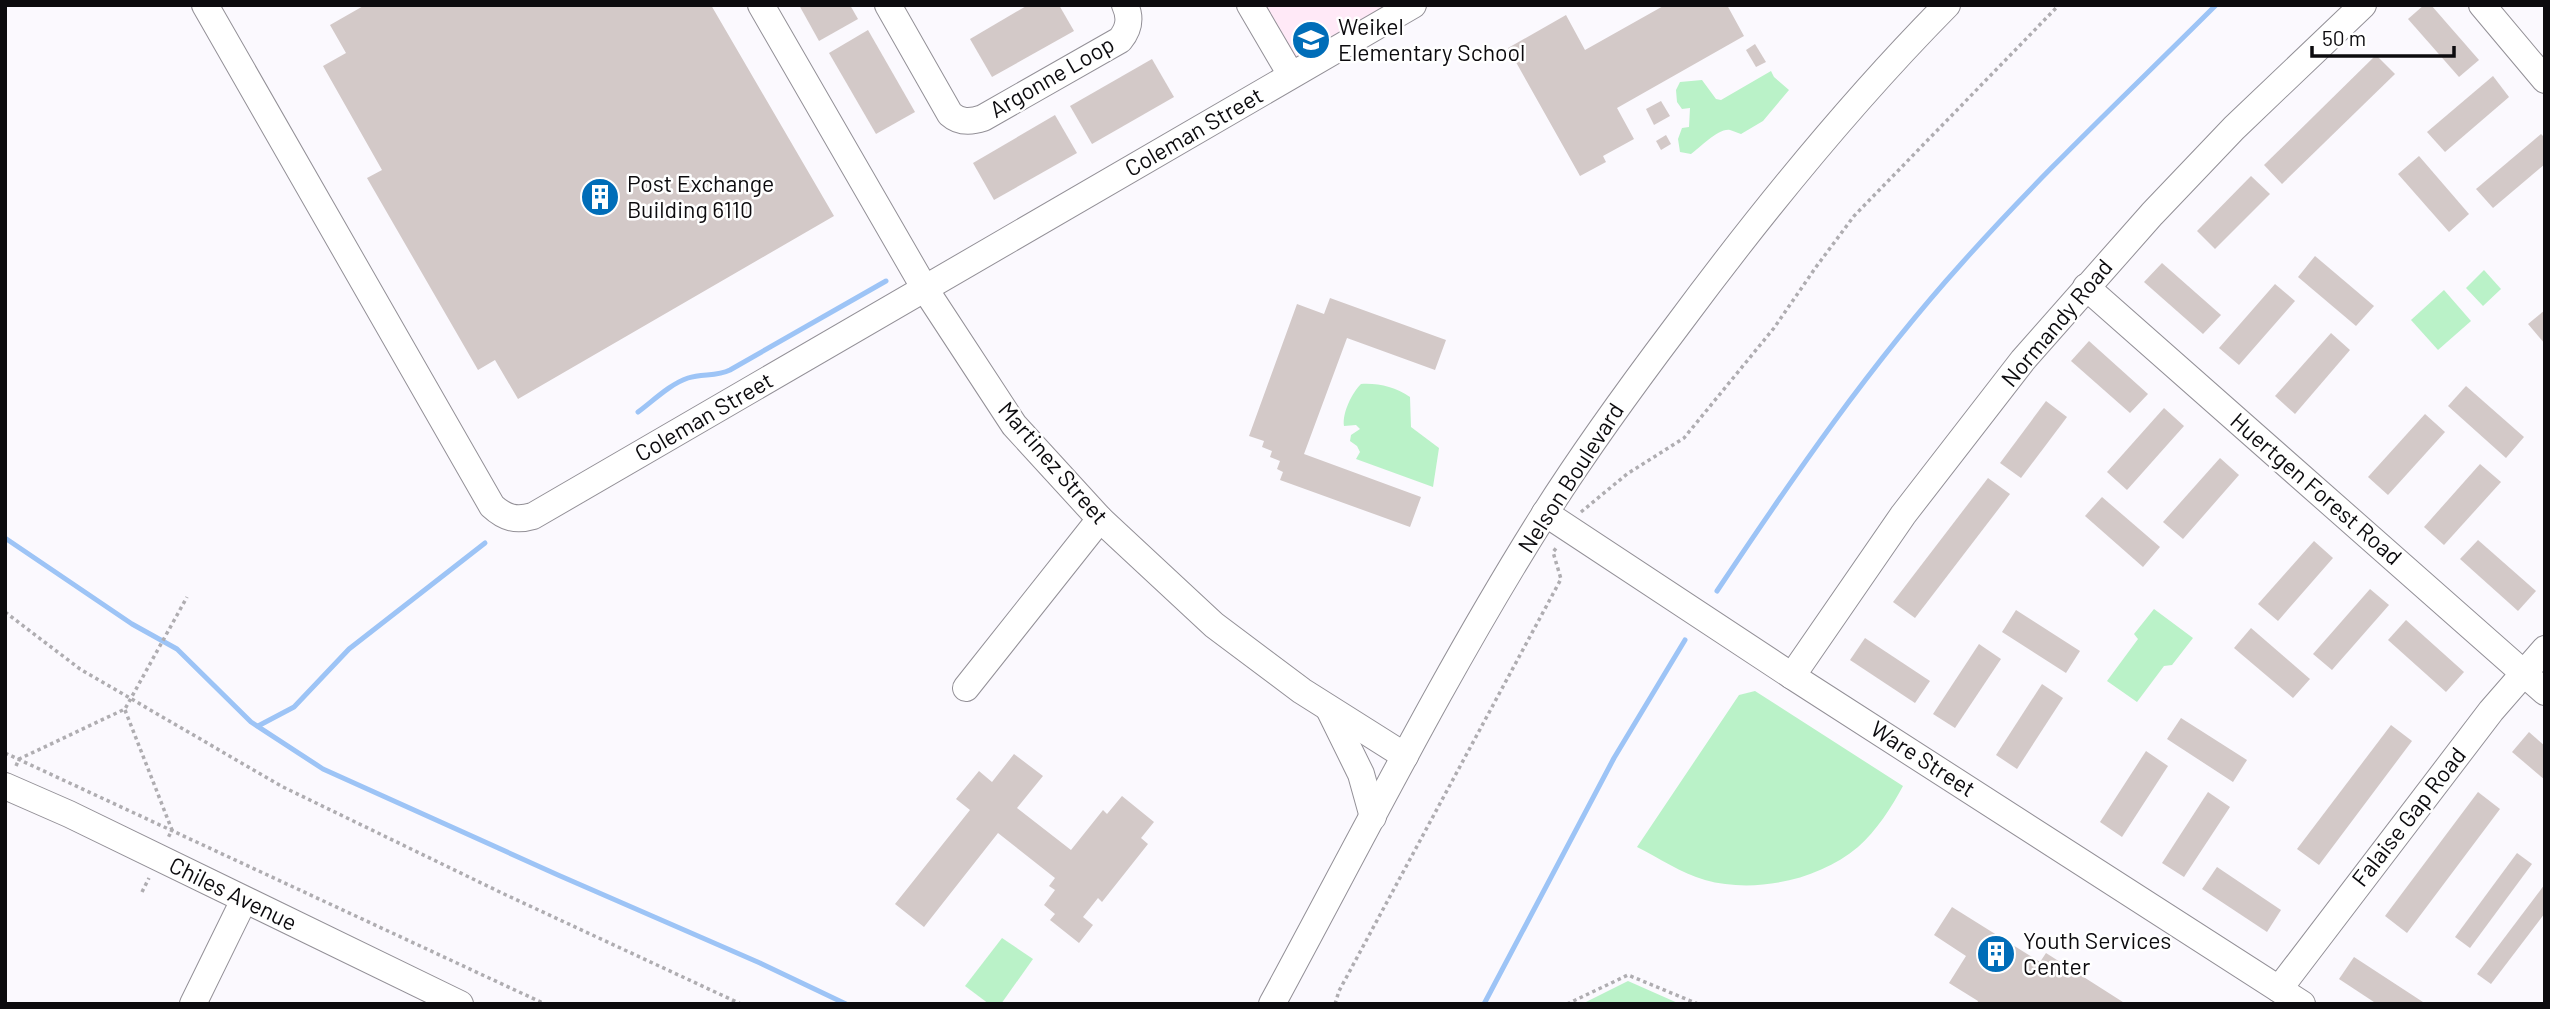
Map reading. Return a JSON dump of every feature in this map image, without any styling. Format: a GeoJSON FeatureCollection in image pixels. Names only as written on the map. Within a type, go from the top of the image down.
{"type":"FeatureCollection","features":[{"type":"Feature","properties":{"kind":"street","name":"Coleman Street"},"geometry":{"type":"LineString","coordinates":[[205,5],[492,506],[508,518],[518,519],[533,516],[1413,5]]}},
{"type":"Feature","properties":{"kind":"street","name":"Martinez Street"},"geometry":{"type":"LineString","coordinates":[[761,5],[925,289],[1014,425],[1100,519],[1214,625],[1329,709],[1405,756]]}},
{"type":"Feature","properties":{"kind":"street","name":"Argonne Loop"},"geometry":{"type":"LineString","coordinates":[[888,5],[950,114],[966,121],[983,118],[1120,40],[1129,22],[1125,5]]}},
{"type":"Feature","properties":{"kind":"street"},"geometry":{"type":"LineString","coordinates":[[1250,5],[1291,75]]}},
{"type":"Feature","properties":{"kind":"street","name":"Normandy Road"},"geometry":{"type":"LineString","coordinates":[[1793,676],[1903,514],[2023,360],[2086,287],[2234,128],[2363,5]]}},
{"type":"Feature","properties":{"kind":"street"},"geometry":{"type":"LineString","coordinates":[[2482,5],[2545,80]]}},
{"type":"Feature","properties":{"kind":"street","name":"Nelson Boulevard"},"geometry":{"type":"LineString","coordinates":[[1272,1004],[1472,635],[1545,513],[1625,395],[1733,251],[1826,138],[1943,7]]}},
{"type":"Feature","properties":{"kind":"street","name":"Huertgen Forest Road"},"geometry":{"type":"LineString","coordinates":[[2086,287],[2545,692]]}},
{"type":"Feature","properties":{"kind":"street","name":"Ware Street"},"geometry":{"type":"LineString","coordinates":[[1545,513],[2302,1004]]}},
{"type":"Feature","properties":{"kind":"street"},"geometry":{"type":"LineString","coordinates":[[966,688],[1100,519]]}},
{"type":"Feature","properties":{"kind":"street","name":"Falaise Gap Road"},"geometry":{"type":"LineString","coordinates":[[2279,989],[2467,741],[2545,649]]}},
{"type":"Feature","properties":{"kind":"street"},"geometry":{"type":"LineString","coordinates":[[1329,709],[1361,774],[1373,817]]}},
{"type":"Feature","properties":{"kind":"street","name":"Chiles Avenue"},"geometry":{"type":"LineString","coordinates":[[6,786],[460,1004]]}},
{"type":"Feature","properties":{"kind":"street"},"geometry":{"type":"LineString","coordinates":[[193,1004],[244,900]]}},
{"type":"Feature","properties":{"kind":"path"},"geometry":{"type":"LineString","coordinates":[[1335,1004],[1339,991],[1561,579],[1553,552],[1568,528],[1583,509],[1627,474],[1684,438],[1774,328],[1854,216],[2059,5]]}},
{"type":"Feature","properties":{"kind":"path"},"geometry":{"type":"LineString","coordinates":[[6,786],[19,759],[125,709],[187,597]]}},
{"type":"Feature","properties":{"kind":"path"},"geometry":{"type":"LineString","coordinates":[[5,612],[80,669],[281,786],[741,1004]]}},
{"type":"Feature","properties":{"kind":"path"},"geometry":{"type":"LineString","coordinates":[[125,709],[172,830],[142,892]]}},
{"type":"Feature","properties":{"kind":"path"},"geometry":{"type":"LineString","coordinates":[[5,753],[545,1004]]}},
{"type":"Feature","properties":{"kind":"path"},"geometry":{"type":"LineString","coordinates":[[1567,1004],[1628,975],[1698,1004]]}},
{"type":"Feature","properties":{"kind":"shaded area","name":"Weikel Elementary School"},"geometry":{"type":"Polygon","coordinates":[[[1250,5],[1412,5],[1291,75],[1250,5]]]}},
{"type":"Feature","properties":{"kind":"green space"},"geometry":{"type":"Polygon","coordinates":[[[1771,71],[1789,90],[1763,121],[1741,134],[1730,130],[1720,132],[1691,154],[1680,152],[1678,139],[1682,128],[1689,127],[1690,108],[1682,109],[1677,102],[1676,90],[1680,82],[1702,80],[1716,99],[1721,100],[1771,71]]]}},
{"type":"Feature","properties":{"kind":"green space"},"geometry":{"type":"Polygon","coordinates":[[[2484,270],[2501,289],[2483,306],[2466,288],[2484,270]]]}},
{"type":"Feature","properties":{"kind":"green space"},"geometry":{"type":"Polygon","coordinates":[[[2444,290],[2471,321],[2438,350],[2411,320],[2444,290]]]}},
{"type":"Feature","properties":{"kind":"green space"},"geometry":{"type":"Polygon","coordinates":[[[1361,384],[1387,386],[1410,397],[1411,427],[1439,448],[1433,487],[1356,459],[1360,452],[1350,441],[1351,435],[1360,429],[1356,425],[1344,426],[1344,421],[1348,404],[1361,384]]]}},
{"type":"Feature","properties":{"kind":"green space"},"geometry":{"type":"Polygon","coordinates":[[[2154,609],[2193,638],[2172,665],[2164,666],[2137,702],[2107,681],[2138,639],[2134,634],[2154,609]]]}},
{"type":"Feature","properties":{"kind":"green space"},"geometry":{"type":"Polygon","coordinates":[[[1755,691],[1903,786],[1877,826],[1858,847],[1825,868],[1806,876],[1765,884],[1724,884],[1705,880],[1637,847],[1739,695],[1755,691]]]}},
{"type":"Feature","properties":{"kind":"green space"},"geometry":{"type":"Polygon","coordinates":[[[1002,938],[1033,959],[1001,1004],[989,1004],[965,986],[1002,938]]]}},
{"type":"Feature","properties":{"kind":"green space"},"geometry":{"type":"Polygon","coordinates":[[[1628,981],[1680,1004],[1582,1004],[1628,981]]]}},
{"type":"Feature","properties":{"kind":"building","name":"Post Exchange Building 6110"},"geometry":{"type":"Polygon","coordinates":[[[365,5],[711,5],[834,216],[518,399],[495,360],[478,370],[367,178],[382,170],[323,66],[346,53],[330,25],[365,5]]]}},
{"type":"Feature","properties":{"kind":"building"},"geometry":{"type":"Polygon","coordinates":[[[799,5],[850,5],[858,19],[819,41],[799,5]]]}},
{"type":"Feature","properties":{"kind":"building"},"geometry":{"type":"Polygon","coordinates":[[[1028,5],[1059,5],[1074,31],[992,77],[970,39],[1028,5]]]}},
{"type":"Feature","properties":{"kind":"building"},"geometry":{"type":"Polygon","coordinates":[[[1665,5],[1727,5],[1744,36],[1617,108],[1634,139],[1603,156],[1606,162],[1580,176],[1508,48],[1566,15],[1585,50],[1665,5]]]}},
{"type":"Feature","properties":{"kind":"building"},"geometry":{"type":"Polygon","coordinates":[[[2424,5],[2431,5],[2479,60],[2459,77],[2408,19],[2424,5]]]}},
{"type":"Feature","properties":{"kind":"building"},"geometry":{"type":"Polygon","coordinates":[[[868,30],[915,112],[876,134],[829,53],[868,30]]]}},
{"type":"Feature","properties":{"kind":"building"},"geometry":{"type":"Polygon","coordinates":[[[1755,44],[1766,62],[1756,67],[1746,50],[1755,44]]]}},
{"type":"Feature","properties":{"kind":"building"},"geometry":{"type":"Polygon","coordinates":[[[2376,55],[2395,74],[2282,184],[2264,165],[2376,55]]]}},
{"type":"Feature","properties":{"kind":"building"},"geometry":{"type":"Polygon","coordinates":[[[1152,59],[1174,97],[1092,144],[1070,106],[1152,59]]]}},
{"type":"Feature","properties":{"kind":"building"},"geometry":{"type":"Polygon","coordinates":[[[2493,76],[2509,97],[2445,152],[2427,132],[2493,76]]]}},
{"type":"Feature","properties":{"kind":"building"},"geometry":{"type":"Polygon","coordinates":[[[1661,101],[1670,116],[1654,125],[1646,109],[1661,101]]]}},
{"type":"Feature","properties":{"kind":"building"},"geometry":{"type":"Polygon","coordinates":[[[1055,115],[1077,153],[994,200],[973,163],[1055,115]]]}},
{"type":"Feature","properties":{"kind":"building"},"geometry":{"type":"Polygon","coordinates":[[[2541,134],[2545,138],[2545,164],[2493,208],[2476,189],[2541,134]]]}},
{"type":"Feature","properties":{"kind":"building"},"geometry":{"type":"Polygon","coordinates":[[[1666,135],[1671,144],[1661,150],[1656,141],[1666,135]]]}},
{"type":"Feature","properties":{"kind":"building"},"geometry":{"type":"Polygon","coordinates":[[[2419,156],[2469,214],[2449,232],[2398,174],[2419,156]]]}},
{"type":"Feature","properties":{"kind":"building"},"geometry":{"type":"Polygon","coordinates":[[[2251,176],[2270,194],[2215,249],[2197,231],[2251,176]]]}},
{"type":"Feature","properties":{"kind":"building"},"geometry":{"type":"Polygon","coordinates":[[[2315,256],[2374,306],[2356,326],[2298,277],[2315,256]]]}},
{"type":"Feature","properties":{"kind":"building"},"geometry":{"type":"Polygon","coordinates":[[[2162,263],[2221,315],[2203,334],[2144,282],[2162,263]]]}},
{"type":"Feature","properties":{"kind":"building"},"geometry":{"type":"Polygon","coordinates":[[[2275,284],[2295,301],[2239,365],[2219,348],[2275,284]]]}},
{"type":"Feature","properties":{"kind":"building"},"geometry":{"type":"Polygon","coordinates":[[[1330,298],[1446,340],[1435,370],[1347,338],[1304,454],[1421,497],[1410,527],[1280,480],[1283,472],[1277,469],[1280,461],[1270,457],[1272,451],[1262,447],[1264,441],[1249,436],[1297,304],[1324,314],[1330,298]]]}},
{"type":"Feature","properties":{"kind":"building"},"geometry":{"type":"Polygon","coordinates":[[[2545,310],[2545,344],[2528,324],[2545,310]]]}},
{"type":"Feature","properties":{"kind":"building"},"geometry":{"type":"Polygon","coordinates":[[[2331,333],[2350,350],[2295,414],[2275,396],[2331,333]]]}},
{"type":"Feature","properties":{"kind":"building"},"geometry":{"type":"Polygon","coordinates":[[[2089,341],[2148,394],[2130,413],[2071,361],[2089,341]]]}},
{"type":"Feature","properties":{"kind":"building"},"geometry":{"type":"Polygon","coordinates":[[[2466,386],[2524,437],[2506,458],[2448,406],[2466,386]]]}},
{"type":"Feature","properties":{"kind":"building"},"geometry":{"type":"Polygon","coordinates":[[[2046,401],[2067,417],[2021,478],[2000,463],[2046,401]]]}},
{"type":"Feature","properties":{"kind":"building"},"geometry":{"type":"Polygon","coordinates":[[[2164,408],[2184,426],[2127,490],[2107,472],[2164,408]]]}},
{"type":"Feature","properties":{"kind":"building"},"geometry":{"type":"Polygon","coordinates":[[[2425,414],[2445,432],[2388,495],[2368,477],[2425,414]]]}},
{"type":"Feature","properties":{"kind":"building"},"geometry":{"type":"Polygon","coordinates":[[[2220,458],[2239,475],[2183,539],[2163,522],[2220,458]]]}},
{"type":"Feature","properties":{"kind":"building"},"geometry":{"type":"Polygon","coordinates":[[[2480,464],[2501,482],[2444,545],[2424,527],[2480,464]]]}},
{"type":"Feature","properties":{"kind":"building"},"geometry":{"type":"Polygon","coordinates":[[[1988,478],[2010,494],[1915,618],[1893,602],[1988,478]]]}},
{"type":"Feature","properties":{"kind":"building"},"geometry":{"type":"Polygon","coordinates":[[[2102,497],[2160,547],[2143,567],[2085,516],[2102,497]]]}},
{"type":"Feature","properties":{"kind":"building"},"geometry":{"type":"Polygon","coordinates":[[[2478,540],[2536,591],[2518,611],[2460,559],[2478,540]]]}},
{"type":"Feature","properties":{"kind":"building"},"geometry":{"type":"Polygon","coordinates":[[[2314,541],[2333,558],[2278,621],[2258,604],[2314,541]]]}},
{"type":"Feature","properties":{"kind":"building"},"geometry":{"type":"Polygon","coordinates":[[[2370,589],[2389,605],[2332,670],[2313,654],[2370,589]]]}},
{"type":"Feature","properties":{"kind":"building"},"geometry":{"type":"Polygon","coordinates":[[[2016,610],[2080,651],[2066,673],[2002,632],[2016,610]]]}},
{"type":"Feature","properties":{"kind":"building"},"geometry":{"type":"Polygon","coordinates":[[[2406,620],[2464,672],[2446,692],[2388,640],[2406,620]]]}},
{"type":"Feature","properties":{"kind":"building"},"geometry":{"type":"Polygon","coordinates":[[[2251,628],[2310,679],[2293,698],[2234,648],[2251,628]]]}},
{"type":"Feature","properties":{"kind":"building"},"geometry":{"type":"Polygon","coordinates":[[[1865,638],[1930,681],[1915,703],[1850,660],[1865,638]]]}},
{"type":"Feature","properties":{"kind":"building"},"geometry":{"type":"Polygon","coordinates":[[[1979,644],[2001,659],[1955,728],[1933,714],[1979,644]]]}},
{"type":"Feature","properties":{"kind":"building"},"geometry":{"type":"Polygon","coordinates":[[[2042,684],[2063,698],[2017,769],[1996,755],[2042,684]]]}},
{"type":"Feature","properties":{"kind":"building"},"geometry":{"type":"Polygon","coordinates":[[[2181,718],[2247,760],[2233,782],[2167,739],[2181,718]]]}},
{"type":"Feature","properties":{"kind":"building"},"geometry":{"type":"Polygon","coordinates":[[[2391,725],[2412,741],[2319,865],[2297,849],[2391,725]]]}},
{"type":"Feature","properties":{"kind":"building"},"geometry":{"type":"Polygon","coordinates":[[[2529,732],[2545,746],[2545,780],[2512,752],[2529,732]]]}},
{"type":"Feature","properties":{"kind":"building"},"geometry":{"type":"Polygon","coordinates":[[[2146,751],[2168,766],[2122,837],[2100,822],[2146,751]]]}},
{"type":"Feature","properties":{"kind":"building"},"geometry":{"type":"Polygon","coordinates":[[[1014,754],[1043,776],[1017,808],[1071,850],[1103,810],[1107,814],[1122,796],[1154,822],[1141,838],[1148,844],[1102,902],[1098,898],[1083,917],[1093,925],[1079,943],[1050,920],[1055,914],[1044,905],[1055,890],[1049,886],[1055,878],[998,833],[924,927],[895,904],[970,810],[956,799],[979,771],[992,782],[1014,754]]]}},
{"type":"Feature","properties":{"kind":"building"},"geometry":{"type":"Polygon","coordinates":[[[2208,792],[2230,807],[2184,877],[2162,863],[2208,792]]]}},
{"type":"Feature","properties":{"kind":"building"},"geometry":{"type":"Polygon","coordinates":[[[2478,792],[2500,809],[2407,933],[2385,916],[2478,792]]]}},
{"type":"Feature","properties":{"kind":"building"},"geometry":{"type":"Polygon","coordinates":[[[2517,853],[2532,864],[2470,948],[2455,937],[2517,853]]]}},
{"type":"Feature","properties":{"kind":"building"},"geometry":{"type":"Polygon","coordinates":[[[2217,867],[2281,910],[2267,932],[2202,889],[2217,867]]]}},
{"type":"Feature","properties":{"kind":"building"},"geometry":{"type":"Polygon","coordinates":[[[2545,884],[2545,913],[2491,984],[2477,974],[2545,884]]]}},
{"type":"Feature","properties":{"kind":"building","name":"Youth Services Center"},"geometry":{"type":"Polygon","coordinates":[[[1952,907],[2040,962],[2046,953],[2126,1004],[1977,1004],[1978,1001],[1949,983],[1966,956],[1934,935],[1952,907]]]}},
{"type":"Feature","properties":{"kind":"building"},"geometry":{"type":"Polygon","coordinates":[[[2354,957],[2426,1004],[2377,1004],[2339,979],[2354,957]]]}},
{"type":"Feature","properties":{"kind":"waterway"},"geometry":{"type":"LineString","coordinates":[[1717,591],[1834,422],[1928,302],[2023,197],[2216,5]]}},
{"type":"Feature","properties":{"kind":"waterway"},"geometry":{"type":"LineString","coordinates":[[638,412],[681,381],[730,370],[886,281]]}},
{"type":"Feature","properties":{"kind":"waterway"},"geometry":{"type":"LineString","coordinates":[[5,538],[132,624],[177,649],[251,722],[323,769],[760,963],[846,1004]]}},
{"type":"Feature","properties":{"kind":"waterway"},"geometry":{"type":"LineString","coordinates":[[258,726],[294,707],[349,649],[485,543]]}},
{"type":"Feature","properties":{"kind":"waterway"},"geometry":{"type":"LineString","coordinates":[[1484,1004],[1614,758],[1685,640]]}},
{"type":"Feature","properties":{"kind":"place","name":"Weikel Elementary School"},"geometry":{"type":"Point","coordinates":[1311,40]}},
{"type":"Feature","properties":{"kind":"place","name":"Post Exchange Building 6110"},"geometry":{"type":"Point","coordinates":[600,197]}},
{"type":"Feature","properties":{"kind":"place","name":"Youth Services Center"},"geometry":{"type":"Point","coordinates":[1996,954]}}]}
